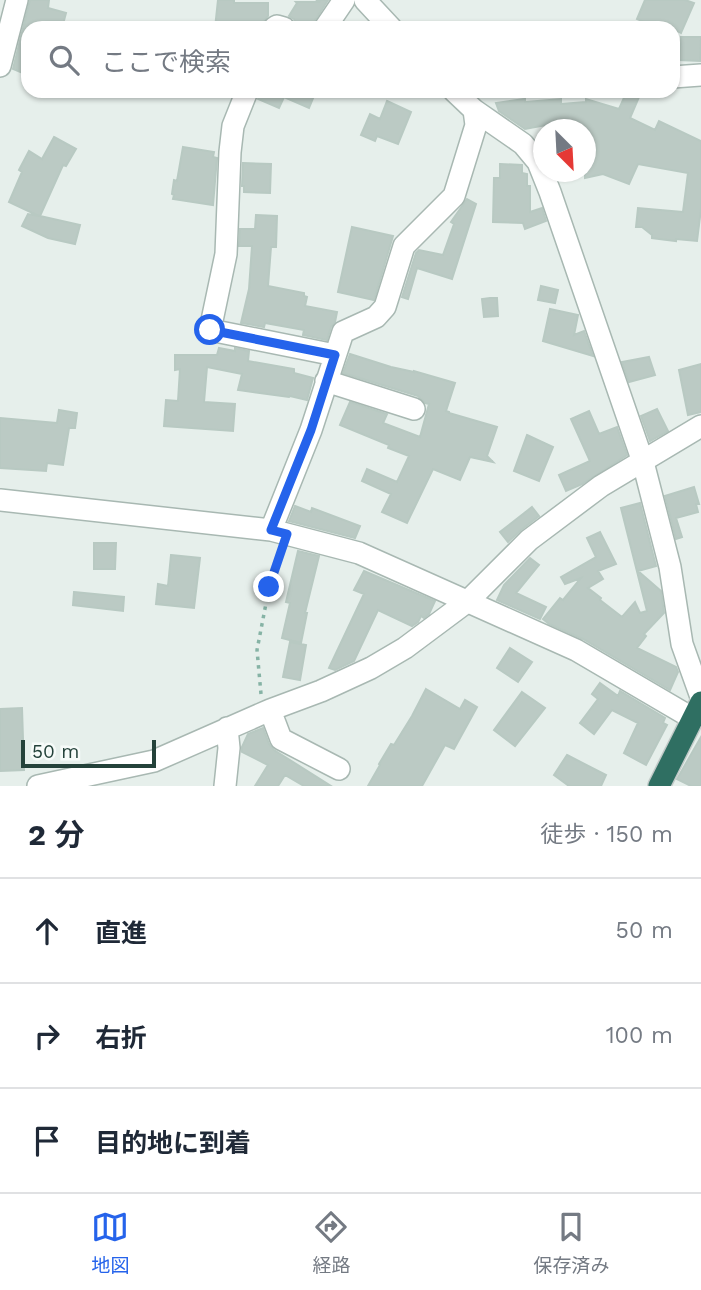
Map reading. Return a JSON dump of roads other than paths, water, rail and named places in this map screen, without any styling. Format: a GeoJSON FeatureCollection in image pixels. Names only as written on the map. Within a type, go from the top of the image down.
{"type":"FeatureCollection","features":[{"type":"Feature","properties":{"kind":"highway"},"geometry":{"type":"LineString","coordinates":[[659,786],[698,708]]}},
{"type":"Feature","properties":{"kind":"street"},"geometry":{"type":"LineString","coordinates":[[0,66],[17,0]]}},
{"type":"Feature","properties":{"kind":"street"},"geometry":{"type":"LineString","coordinates":[[330,21],[344,0]]}},
{"type":"Feature","properties":{"kind":"street"},"geometry":{"type":"LineString","coordinates":[[365,0],[384,21]]}},
{"type":"Feature","properties":{"kind":"street"},"geometry":{"type":"LineString","coordinates":[[680,76],[701,75]]}},
{"type":"Feature","properties":{"kind":"street"},"geometry":{"type":"LineString","coordinates":[[244,98],[233,126],[226,254],[210,330],[335,355]]}},
{"type":"Feature","properties":{"kind":"street"},"geometry":{"type":"LineString","coordinates":[[461,98],[523,144],[538,162],[550,191],[643,462],[670,567],[682,644],[698,708]]}},
{"type":"Feature","properties":{"kind":"street"},"geometry":{"type":"LineString","coordinates":[[279,532],[343,332],[376,317],[385,307],[404,246],[454,196],[477,125],[474,110]]}},
{"type":"Feature","properties":{"kind":"street"},"geometry":{"type":"LineString","coordinates":[[326,381],[414,409]]}},
{"type":"Feature","properties":{"kind":"street"},"geometry":{"type":"LineString","coordinates":[[37,786],[154,761],[371,668],[404,648],[468,601],[529,540],[601,486],[701,426]]}},
{"type":"Feature","properties":{"kind":"street"},"geometry":{"type":"LineString","coordinates":[[0,500],[279,532],[359,553],[698,708]]}},
{"type":"Feature","properties":{"kind":"street"},"geometry":{"type":"LineString","coordinates":[[266,711],[281,739],[339,769]]}},
{"type":"Feature","properties":{"kind":"street"},"geometry":{"type":"LineString","coordinates":[[225,786],[229,748],[227,728]]}}]}
